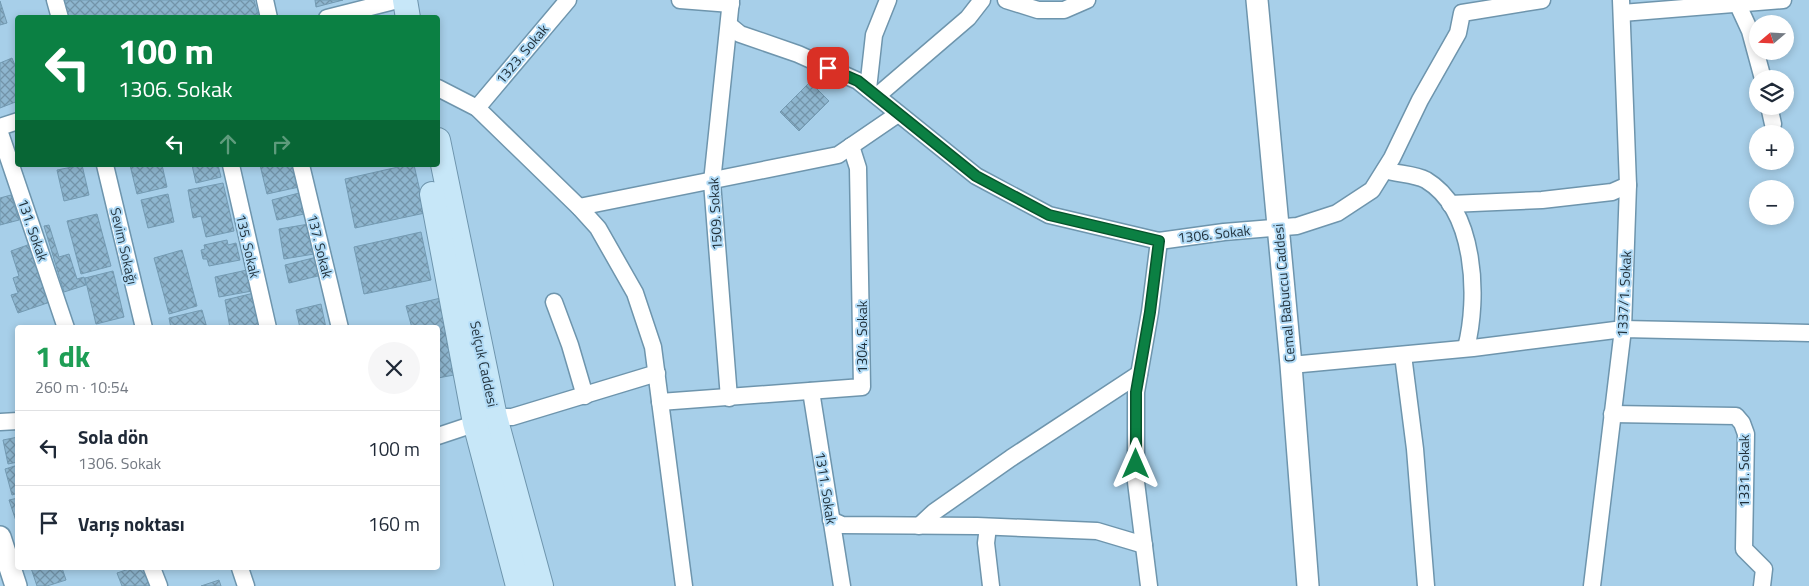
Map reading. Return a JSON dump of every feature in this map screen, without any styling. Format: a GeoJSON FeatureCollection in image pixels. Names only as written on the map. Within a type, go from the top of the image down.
{"type":"FeatureCollection","features":[{"type":"Feature","properties":{"kind":"main road","name":"Selçuk Caddesi"},"geometry":{"type":"LineString","coordinates":[[440,152],[485,420],[541,586]]}},
{"type":"Feature","properties":{"kind":"main road"},"geometry":{"type":"LineString","coordinates":[[427,167],[485,420],[518,586]]}},
{"type":"Feature","properties":{"kind":"street"},"geometry":{"type":"LineString","coordinates":[[55,0],[59,15]]}},
{"type":"Feature","properties":{"kind":"street"},"geometry":{"type":"LineString","coordinates":[[265,0],[268,15]]}},
{"type":"Feature","properties":{"kind":"street","name":"1323. Sokak"},"geometry":{"type":"LineString","coordinates":[[477,108],[568,0]]}},
{"type":"Feature","properties":{"kind":"street"},"geometry":{"type":"LineString","coordinates":[[680,0],[731,2]]}},
{"type":"Feature","properties":{"kind":"street"},"geometry":{"type":"LineString","coordinates":[[873,93],[874,35],[888,0]]}},
{"type":"Feature","properties":{"kind":"street"},"geometry":{"type":"LineString","coordinates":[[873,93],[968,18],[982,0]]}},
{"type":"Feature","properties":{"kind":"street"},"geometry":{"type":"LineString","coordinates":[[1006,0],[1038,10],[1064,10],[1087,0]]}},
{"type":"Feature","properties":{"kind":"street","name":"Cemal Babuccu Caddesi"},"geometry":{"type":"LineString","coordinates":[[1257,0],[1291,365],[1308,586]]}},
{"type":"Feature","properties":{"kind":"street"},"geometry":{"type":"LineString","coordinates":[[1461,6],[1542,0]]}},
{"type":"Feature","properties":{"kind":"street"},"geometry":{"type":"LineString","coordinates":[[1622,7],[1738,5],[1783,0]]}},
{"type":"Feature","properties":{"kind":"street","name":"1509. Sokak"},"geometry":{"type":"LineString","coordinates":[[729,398],[712,182],[731,2]]}},
{"type":"Feature","properties":{"kind":"street"},"geometry":{"type":"LineString","coordinates":[[1738,5],[1750,31],[1761,70]]}},
{"type":"Feature","properties":{"kind":"street","name":"1306. Sokak"},"geometry":{"type":"LineString","coordinates":[[729,25],[740,34],[798,54],[858,81],[976,176],[1049,215],[1159,241],[1224,232],[1297,226],[1337,213],[1372,190],[1385,170],[1420,100],[1458,33],[1461,6]]}},
{"type":"Feature","properties":{"kind":"street","name":"1337/1. Sokak"},"geometry":{"type":"LineString","coordinates":[[1592,586],[1624,328],[1628,185],[1622,7]]}},
{"type":"Feature","properties":{"kind":"street"},"geometry":{"type":"LineString","coordinates":[[350,15],[405,8]]}},
{"type":"Feature","properties":{"kind":"street"},"geometry":{"type":"LineString","coordinates":[[440,89],[477,108],[579,207],[598,228],[635,293],[653,346],[684,586]]}},
{"type":"Feature","properties":{"kind":"street"},"geometry":{"type":"LineString","coordinates":[[579,207],[712,182],[838,155],[898,114]]}},
{"type":"Feature","properties":{"kind":"street"},"geometry":{"type":"LineString","coordinates":[[1771,115],[1773,124]]}},
{"type":"Feature","properties":{"kind":"street"},"geometry":{"type":"LineString","coordinates":[[0,127],[15,122]]}},
{"type":"Feature","properties":{"kind":"street","name":"131. Sokak"},"geometry":{"type":"LineString","coordinates":[[0,133],[65,325]]}},
{"type":"Feature","properties":{"kind":"street","name":"1304. Sokak"},"geometry":{"type":"LineString","coordinates":[[660,402],[862,387],[858,168],[851,146]]}},
{"type":"Feature","properties":{"kind":"street","name":"Sevim Sokağı"},"geometry":{"type":"LineString","coordinates":[[105,167],[143,325]]}},
{"type":"Feature","properties":{"kind":"street","name":"135. Sokak"},"geometry":{"type":"LineString","coordinates":[[231,167],[267,325]]}},
{"type":"Feature","properties":{"kind":"street","name":"137. Sokak"},"geometry":{"type":"LineString","coordinates":[[301,167],[339,325]]}},
{"type":"Feature","properties":{"kind":"street"},"geometry":{"type":"LineString","coordinates":[[1385,170],[1425,180],[1450,204],[1465,230],[1471,268],[1470,313],[1466,348]]}},
{"type":"Feature","properties":{"kind":"street"},"geometry":{"type":"LineString","coordinates":[[1450,204],[1542,200],[1612,192],[1628,185]]}},
{"type":"Feature","properties":{"kind":"street"},"geometry":{"type":"LineString","coordinates":[[1149,586],[1136,482],[1136,392],[1150,312],[1159,241]]}},
{"type":"Feature","properties":{"kind":"street"},"geometry":{"type":"LineString","coordinates":[[554,302],[570,345],[584,396]]}},
{"type":"Feature","properties":{"kind":"street"},"geometry":{"type":"LineString","coordinates":[[1291,365],[1466,348],[1624,328],[1809,333]]}},
{"type":"Feature","properties":{"kind":"street"},"geometry":{"type":"LineString","coordinates":[[1403,355],[1415,449],[1426,586]]}},
{"type":"Feature","properties":{"kind":"street"},"geometry":{"type":"LineString","coordinates":[[440,435],[485,420],[512,417],[657,373]]}},
{"type":"Feature","properties":{"kind":"street"},"geometry":{"type":"LineString","coordinates":[[919,526],[934,512],[1011,458],[1139,374]]}},
{"type":"Feature","properties":{"kind":"street","name":"1311. Sokak"},"geometry":{"type":"LineString","coordinates":[[811,391],[842,586]]}},
{"type":"Feature","properties":{"kind":"street","name":"1331. Sokak"},"geometry":{"type":"LineString","coordinates":[[1612,414],[1736,416],[1742,423],[1746,434],[1744,549],[1764,569],[1762,586]]}},
{"type":"Feature","properties":{"kind":"street"},"geometry":{"type":"LineString","coordinates":[[0,422],[15,421]]}},
{"type":"Feature","properties":{"kind":"street"},"geometry":{"type":"LineString","coordinates":[[831,520],[842,525],[1098,531],[1144,545]]}},
{"type":"Feature","properties":{"kind":"street"},"geometry":{"type":"LineString","coordinates":[[988,527],[986,543],[991,586]]}},
{"type":"Feature","properties":{"kind":"street"},"geometry":{"type":"LineString","coordinates":[[0,537],[16,586]]}},
{"type":"Feature","properties":{"kind":"street"},"geometry":{"type":"LineString","coordinates":[[153,570],[159,586]]}},
{"type":"Feature","properties":{"kind":"street"},"geometry":{"type":"LineString","coordinates":[[241,570],[246,586]]}},
{"type":"Feature","properties":{"kind":"building"},"geometry":{"type":"Polygon","coordinates":[[[46,0],[254,0],[258,15],[51,15],[46,0]]]}},
{"type":"Feature","properties":{"kind":"building"},"geometry":{"type":"Polygon","coordinates":[[[315,0],[343,0],[316,7],[315,0]]]}},
{"type":"Feature","properties":{"kind":"building"},"geometry":{"type":"Polygon","coordinates":[[[0,1],[7,23],[0,25],[0,1]]]}},
{"type":"Feature","properties":{"kind":"building"},"geometry":{"type":"Polygon","coordinates":[[[12,58],[15,66],[15,102],[0,108],[0,63],[12,58]]]}},
{"type":"Feature","properties":{"kind":"building"},"geometry":{"type":"Polygon","coordinates":[[[810,82],[829,101],[799,131],[780,112],[810,82]]]}},
{"type":"Feature","properties":{"kind":"building"},"geometry":{"type":"Polygon","coordinates":[[[82,167],[89,195],[64,201],[57,170],[82,167]]]}},
{"type":"Feature","properties":{"kind":"building"},"geometry":{"type":"Polygon","coordinates":[[[130,167],[162,167],[167,187],[137,194],[130,167]]]}},
{"type":"Feature","properties":{"kind":"building"},"geometry":{"type":"Polygon","coordinates":[[[192,167],[218,167],[221,177],[196,183],[192,167]]]}},
{"type":"Feature","properties":{"kind":"building"},"geometry":{"type":"Polygon","coordinates":[[[260,167],[294,167],[299,187],[267,194],[260,167]]]}},
{"type":"Feature","properties":{"kind":"building"},"geometry":{"type":"Polygon","coordinates":[[[398,167],[414,167],[425,213],[355,228],[345,179],[398,167]]]}},
{"type":"Feature","properties":{"kind":"building"},"geometry":{"type":"Polygon","coordinates":[[[223,183],[234,231],[206,237],[201,216],[193,218],[188,190],[223,183]]]}},
{"type":"Feature","properties":{"kind":"building"},"geometry":{"type":"Polygon","coordinates":[[[299,193],[304,214],[277,220],[272,200],[299,193]]]}},
{"type":"Feature","properties":{"kind":"building"},"geometry":{"type":"Polygon","coordinates":[[[168,194],[174,222],[148,228],[141,200],[168,194]]]}},
{"type":"Feature","properties":{"kind":"building"},"geometry":{"type":"Polygon","coordinates":[[[11,195],[19,220],[0,225],[0,198],[11,195]]]}},
{"type":"Feature","properties":{"kind":"building"},"geometry":{"type":"Polygon","coordinates":[[[97,214],[111,266],[81,274],[67,221],[97,214]]]}},
{"type":"Feature","properties":{"kind":"building"},"geometry":{"type":"Polygon","coordinates":[[[309,224],[314,254],[284,259],[279,229],[309,224]]]}},
{"type":"Feature","properties":{"kind":"building"},"geometry":{"type":"Polygon","coordinates":[[[49,225],[59,257],[69,254],[77,279],[84,277],[86,285],[64,292],[44,226],[49,225]]]}},
{"type":"Feature","properties":{"kind":"building"},"geometry":{"type":"Polygon","coordinates":[[[421,232],[431,280],[364,294],[354,247],[421,232]]]}},
{"type":"Feature","properties":{"kind":"building"},"geometry":{"type":"Polygon","coordinates":[[[227,240],[228,245],[236,243],[240,260],[209,266],[207,259],[203,259],[201,250],[205,249],[204,245],[227,240]]]}},
{"type":"Feature","properties":{"kind":"building"},"geometry":{"type":"Polygon","coordinates":[[[33,243],[53,301],[18,313],[11,295],[18,293],[13,278],[19,276],[11,251],[33,243]]]}},
{"type":"Feature","properties":{"kind":"building"},"geometry":{"type":"Polygon","coordinates":[[[182,250],[197,306],[169,314],[154,258],[182,250]]]}},
{"type":"Feature","properties":{"kind":"building"},"geometry":{"type":"Polygon","coordinates":[[[317,257],[322,275],[289,283],[285,265],[317,257]]]}},
{"type":"Feature","properties":{"kind":"building"},"geometry":{"type":"Polygon","coordinates":[[[247,270],[252,291],[219,297],[215,277],[247,270]]]}},
{"type":"Feature","properties":{"kind":"building"},"geometry":{"type":"Polygon","coordinates":[[[113,271],[124,317],[96,324],[85,278],[113,271]]]}},
{"type":"Feature","properties":{"kind":"building"},"geometry":{"type":"Polygon","coordinates":[[[254,293],[260,325],[229,325],[225,300],[254,293]]]}},
{"type":"Feature","properties":{"kind":"building"},"geometry":{"type":"Polygon","coordinates":[[[441,298],[449,332],[440,334],[440,325],[411,325],[406,306],[441,298]]]}},
{"type":"Feature","properties":{"kind":"building"},"geometry":{"type":"Polygon","coordinates":[[[321,304],[325,325],[299,325],[296,310],[321,304]]]}},
{"type":"Feature","properties":{"kind":"building"},"geometry":{"type":"Polygon","coordinates":[[[202,310],[206,325],[170,325],[169,318],[202,310]]]}},
{"type":"Feature","properties":{"kind":"building"},"geometry":{"type":"Polygon","coordinates":[[[449,332],[459,374],[440,378],[440,334],[449,332]]]}},
{"type":"Feature","properties":{"kind":"building"},"geometry":{"type":"Polygon","coordinates":[[[15,438],[15,463],[8,464],[3,440],[15,438]]]}},
{"type":"Feature","properties":{"kind":"building"},"geometry":{"type":"Polygon","coordinates":[[[15,466],[15,494],[12,495],[5,469],[15,466]]]}},
{"type":"Feature","properties":{"kind":"building"},"geometry":{"type":"Polygon","coordinates":[[[15,499],[15,518],[9,500],[15,499]]]}},
{"type":"Feature","properties":{"kind":"building"},"geometry":{"type":"Polygon","coordinates":[[[32,570],[63,570],[66,580],[47,586],[37,586],[32,570]]]}},
{"type":"Feature","properties":{"kind":"building"},"geometry":{"type":"Polygon","coordinates":[[[126,570],[149,570],[155,586],[122,586],[117,573],[126,570]]]}},
{"type":"Feature","properties":{"kind":"building"},"geometry":{"type":"Polygon","coordinates":[[[219,580],[221,586],[201,586],[219,580]]]}},
{"type":"Feature","properties":{"kind":"route"},"geometry":{"type":"LineString","coordinates":[[828,68],[858,81],[976,176],[1049,215],[1159,241],[1150,312],[1136,392],[1136,464]]}}]}
